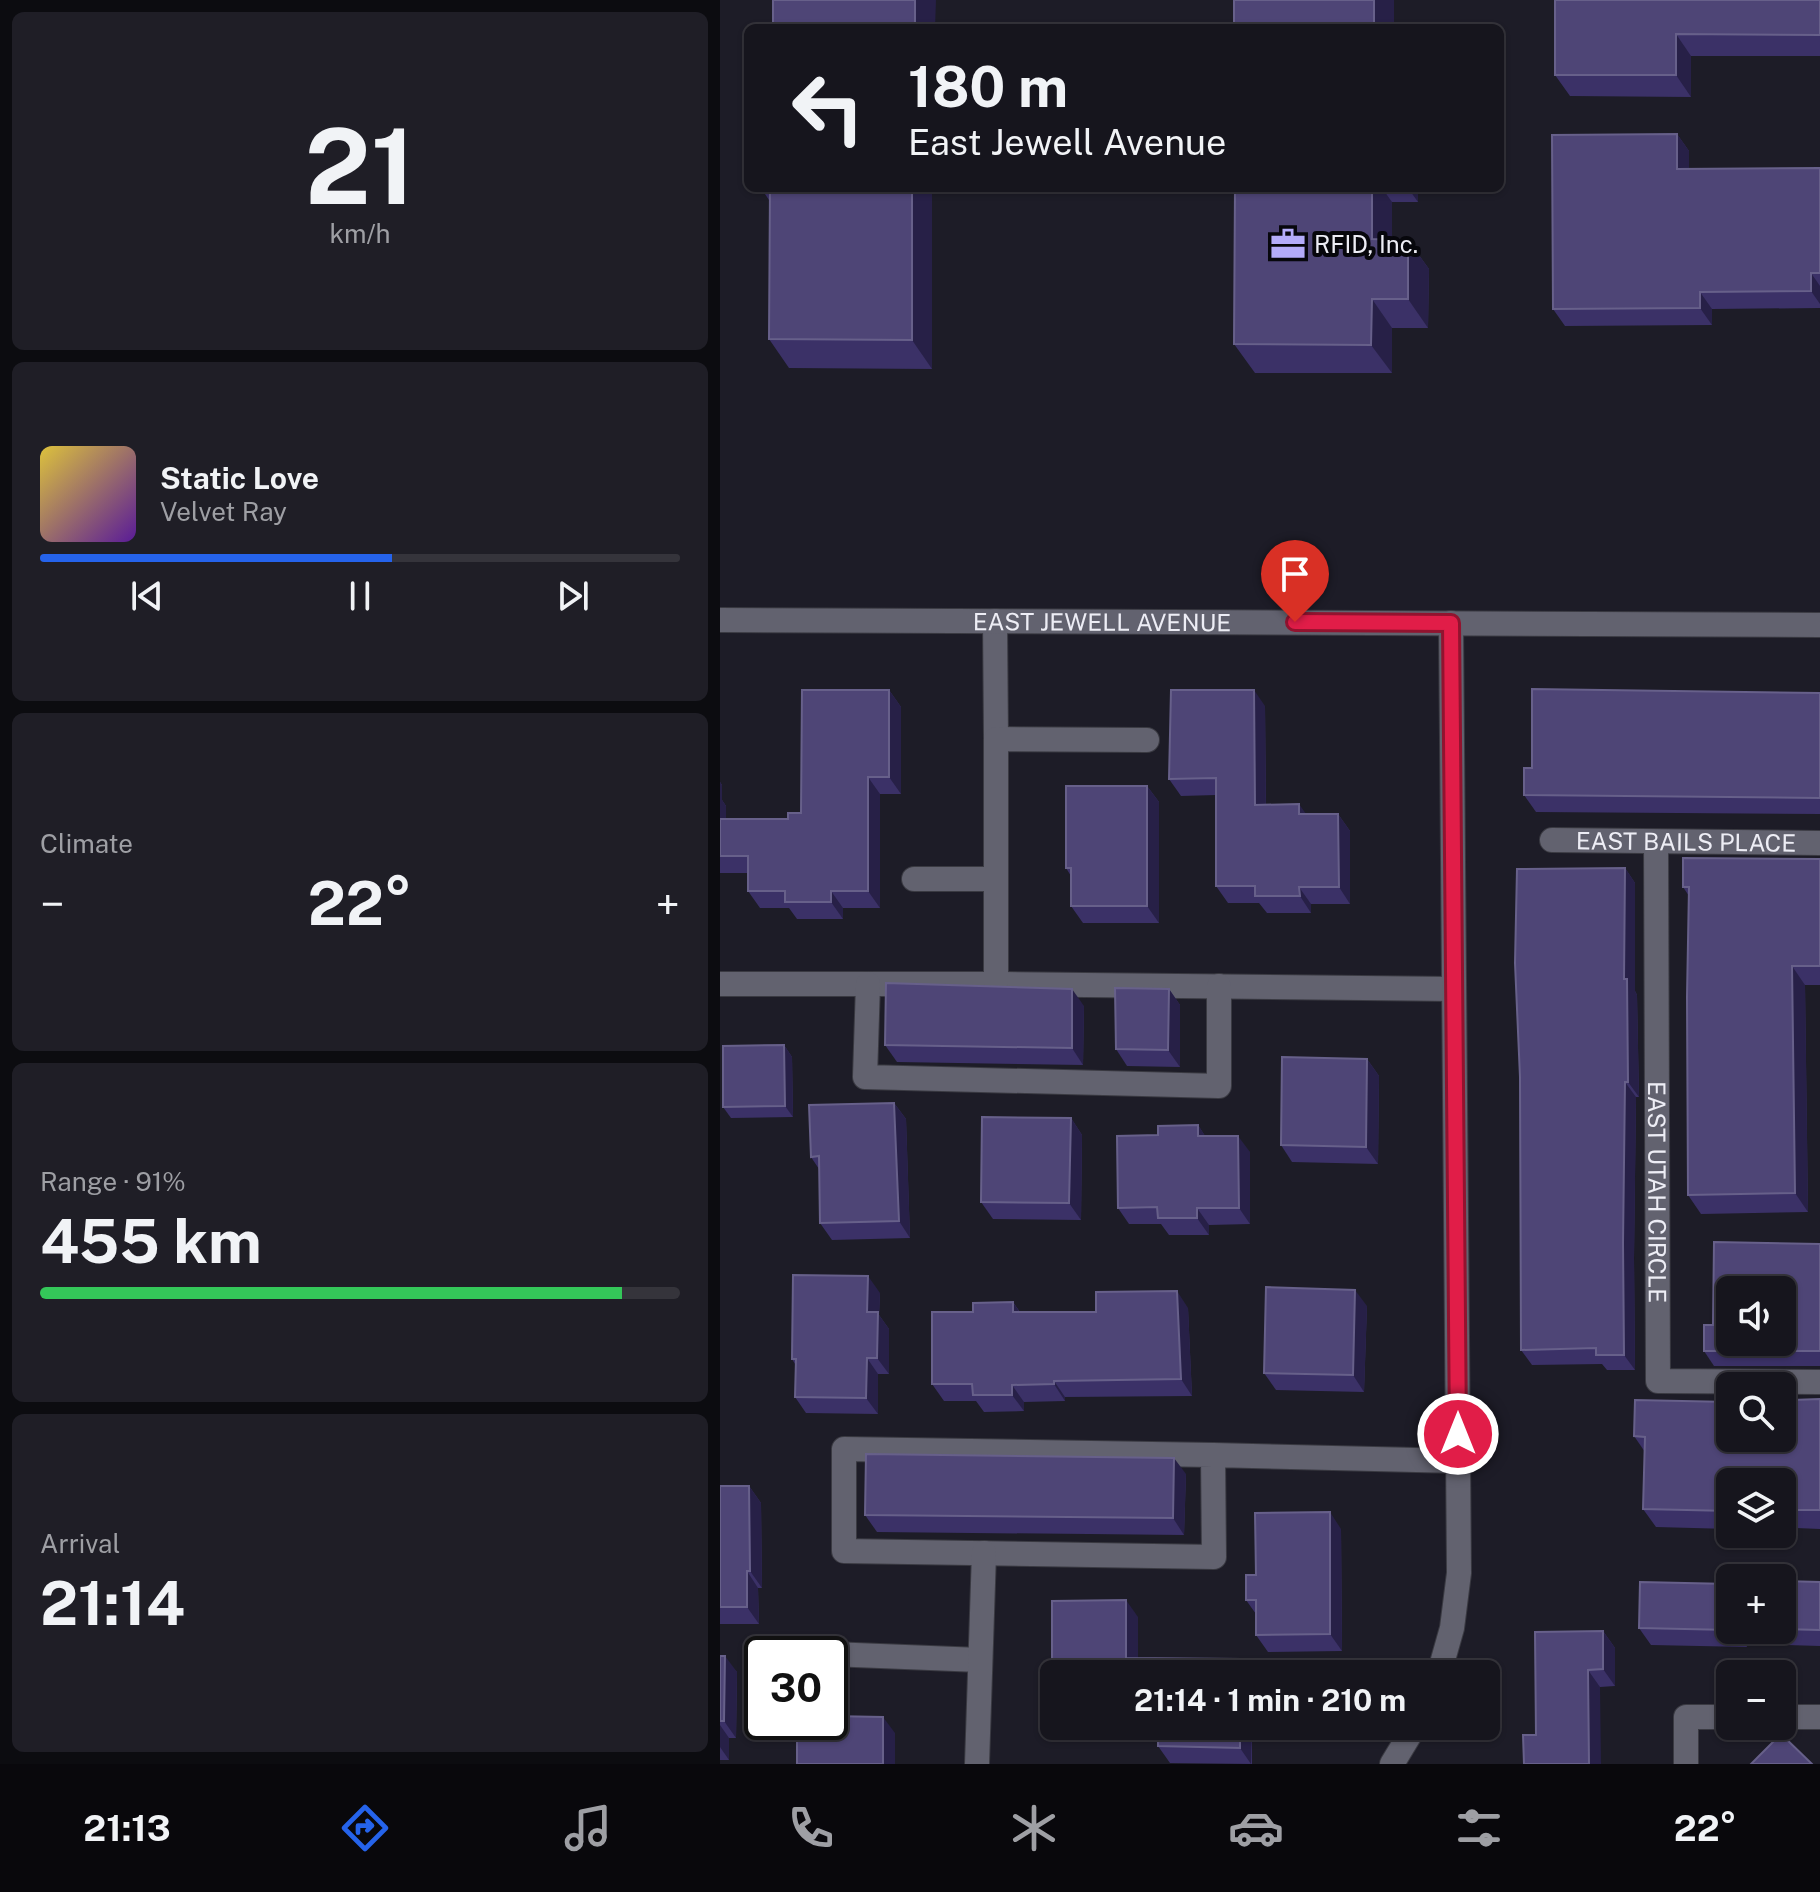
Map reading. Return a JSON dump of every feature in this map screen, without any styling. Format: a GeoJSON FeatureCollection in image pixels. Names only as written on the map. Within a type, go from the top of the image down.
{"type":"FeatureCollection","features":[{"type":"Feature","properties":{"kind":"street","name":"EAST JEWELL AVENUE"},"geometry":{"type":"LineString","coordinates":[[720,620],[1820,625]]}},
{"type":"Feature","properties":{"kind":"street"},"geometry":{"type":"LineString","coordinates":[[995,621],[996,984]]}},
{"type":"Feature","properties":{"kind":"street"},"geometry":{"type":"LineString","coordinates":[[1443,1660],[1452,1628],[1459,1573],[1451,623]]}},
{"type":"Feature","properties":{"kind":"street"},"geometry":{"type":"LineString","coordinates":[[996,739],[1147,740]]}},
{"type":"Feature","properties":{"kind":"street","name":"EAST BAILS PLACE"},"geometry":{"type":"LineString","coordinates":[[1552,840],[1820,843]]}},
{"type":"Feature","properties":{"kind":"street","name":"EAST UTAH CIRCLE"},"geometry":{"type":"LineString","coordinates":[[1656,842],[1658,1381],[1820,1382]]}},
{"type":"Feature","properties":{"kind":"street"},"geometry":{"type":"LineString","coordinates":[[914,879],[996,879]]}},
{"type":"Feature","properties":{"kind":"street"},"geometry":{"type":"LineString","coordinates":[[720,984],[1454,989]]}},
{"type":"Feature","properties":{"kind":"street"},"geometry":{"type":"LineString","coordinates":[[868,984],[865,1077],[1219,1086],[1219,986]]}},
{"type":"Feature","properties":{"kind":"street"},"geometry":{"type":"LineString","coordinates":[[1213,1455],[1214,1557],[844,1551],[844,1449],[1213,1455],[1458,1461]]}},
{"type":"Feature","properties":{"kind":"street"},"geometry":{"type":"LineString","coordinates":[[977,1764],[984,1553]]}},
{"type":"Feature","properties":{"kind":"street"},"geometry":{"type":"LineString","coordinates":[[848,1655],[980,1660]]}},
{"type":"Feature","properties":{"kind":"street"},"geometry":{"type":"LineString","coordinates":[[1686,1764],[1686,1717],[1716,1717]]}},
{"type":"Feature","properties":{"kind":"street"},"geometry":{"type":"LineString","coordinates":[[1796,1717],[1820,1717]]}},
{"type":"Feature","properties":{"kind":"street"},"geometry":{"type":"LineString","coordinates":[[1392,1764],[1407,1740]]}},
{"type":"Feature","properties":{"kind":"building"},"geometry":{"type":"Polygon","coordinates":[[[773,0],[915,0],[915,24],[773,24],[773,0]]]}},
{"type":"Feature","properties":{"kind":"building"},"geometry":{"type":"Polygon","coordinates":[[[1234,0],[1374,0],[1374,24],[1234,24],[1234,0]]]}},
{"type":"Feature","properties":{"kind":"building"},"geometry":{"type":"Polygon","coordinates":[[[1555,0],[1820,0],[1820,35],[1676,34],[1676,75],[1555,75],[1555,0]]]}},
{"type":"Feature","properties":{"kind":"building"},"geometry":{"type":"Polygon","coordinates":[[[1677,134],[1677,169],[1820,168],[1820,273],[1811,273],[1811,291],[1700,292],[1700,308],[1553,309],[1552,135],[1677,134]]]}},
{"type":"Feature","properties":{"kind":"building"},"geometry":{"type":"Polygon","coordinates":[[[770,192],[912,192],[912,340],[769,339],[770,192]]]}},
{"type":"Feature","properties":{"kind":"building"},"geometry":{"type":"Polygon","coordinates":[[[1235,192],[1372,192],[1372,239],[1408,240],[1408,299],[1372,299],[1371,345],[1234,344],[1235,192]]]}},
{"type":"Feature","properties":{"kind":"building"},"geometry":{"type":"Polygon","coordinates":[[[1532,689],[1820,693],[1820,798],[1524,795],[1524,768],[1532,768],[1532,689]]]}},
{"type":"Feature","properties":{"kind":"building"},"geometry":{"type":"Polygon","coordinates":[[[802,690],[889,690],[889,777],[868,777],[868,891],[831,891],[831,902],[785,902],[785,891],[748,891],[748,856],[720,856],[720,819],[788,819],[788,813],[801,813],[802,690]]]}},
{"type":"Feature","properties":{"kind":"building"},"geometry":{"type":"Polygon","coordinates":[[[1171,690],[1254,690],[1255,805],[1299,804],[1299,814],[1338,814],[1339,887],[1299,887],[1300,896],[1255,896],[1255,886],[1216,886],[1216,778],[1169,779],[1171,690]]]}},
{"type":"Feature","properties":{"kind":"building"},"geometry":{"type":"Polygon","coordinates":[[[1066,786],[1147,786],[1147,906],[1071,906],[1071,868],[1066,868],[1066,786]]]}},
{"type":"Feature","properties":{"kind":"building"},"geometry":{"type":"Polygon","coordinates":[[[1683,858],[1820,859],[1820,966],[1792,966],[1795,1193],[1688,1195],[1689,887],[1683,887],[1683,858]]]}},
{"type":"Feature","properties":{"kind":"building"},"geometry":{"type":"Polygon","coordinates":[[[1625,868],[1624,979],[1627,979],[1628,1082],[1625,1082],[1624,1355],[1596,1355],[1596,1348],[1521,1350],[1520,1077],[1515,963],[1517,869],[1625,868]]]}},
{"type":"Feature","properties":{"kind":"building"},"geometry":{"type":"Polygon","coordinates":[[[886,983],[1072,989],[1072,1048],[885,1045],[886,983]]]}},
{"type":"Feature","properties":{"kind":"building"},"geometry":{"type":"Polygon","coordinates":[[[1115,988],[1169,989],[1168,1050],[1116,1049],[1115,988]]]}},
{"type":"Feature","properties":{"kind":"building"},"geometry":{"type":"Polygon","coordinates":[[[784,1045],[785,1106],[723,1107],[723,1046],[784,1045]]]}},
{"type":"Feature","properties":{"kind":"building"},"geometry":{"type":"Polygon","coordinates":[[[1282,1057],[1367,1059],[1366,1147],[1281,1145],[1282,1057]]]}},
{"type":"Feature","properties":{"kind":"building"},"geometry":{"type":"Polygon","coordinates":[[[894,1103],[899,1221],[820,1223],[819,1156],[811,1157],[809,1105],[894,1103]]]}},
{"type":"Feature","properties":{"kind":"building"},"geometry":{"type":"Polygon","coordinates":[[[982,1117],[1071,1118],[1069,1203],[981,1202],[982,1117]]]}},
{"type":"Feature","properties":{"kind":"building"},"geometry":{"type":"Polygon","coordinates":[[[1198,1125],[1198,1136],[1238,1136],[1239,1208],[1197,1208],[1197,1218],[1158,1218],[1157,1207],[1118,1208],[1117,1136],[1158,1135],[1158,1126],[1198,1125]]]}},
{"type":"Feature","properties":{"kind":"building"},"geometry":{"type":"Polygon","coordinates":[[[1714,1242],[1820,1244],[1820,1351],[1796,1351],[1796,1276],[1716,1276],[1716,1351],[1704,1351],[1704,1325],[1713,1325],[1714,1242]]]}},
{"type":"Feature","properties":{"kind":"building"},"geometry":{"type":"Polygon","coordinates":[[[793,1275],[868,1276],[867,1312],[878,1312],[877,1358],[867,1358],[866,1398],[795,1397],[793,1275]]]}},
{"type":"Feature","properties":{"kind":"building"},"geometry":{"type":"Polygon","coordinates":[[[1266,1287],[1355,1290],[1353,1375],[1264,1373],[1266,1287]]]}},
{"type":"Feature","properties":{"kind":"building"},"geometry":{"type":"Polygon","coordinates":[[[1177,1291],[1181,1379],[1054,1381],[1054,1384],[1012,1385],[1012,1395],[973,1395],[972,1384],[932,1384],[932,1312],[973,1312],[973,1303],[1013,1302],[1013,1312],[1096,1312],[1096,1292],[1177,1291]]]}},
{"type":"Feature","properties":{"kind":"building"},"geometry":{"type":"Polygon","coordinates":[[[1820,1399],[1820,1510],[1796,1510],[1796,1468],[1716,1468],[1716,1511],[1643,1509],[1645,1437],[1634,1436],[1635,1400],[1716,1402],[1716,1452],[1796,1452],[1796,1400],[1820,1399]]]}},
{"type":"Feature","properties":{"kind":"building"},"geometry":{"type":"Polygon","coordinates":[[[866,1454],[1174,1458],[1173,1518],[865,1515],[866,1454]]]}},
{"type":"Feature","properties":{"kind":"building"},"geometry":{"type":"Polygon","coordinates":[[[720,1486],[749,1486],[750,1571],[747,1571],[747,1607],[720,1607],[720,1486]]]}},
{"type":"Feature","properties":{"kind":"building"},"geometry":{"type":"Polygon","coordinates":[[[1330,1512],[1330,1634],[1256,1635],[1256,1600],[1246,1600],[1246,1575],[1256,1575],[1255,1513],[1330,1512]]]}},
{"type":"Feature","properties":{"kind":"building"},"geometry":{"type":"Polygon","coordinates":[[[1796,1581],[1820,1582],[1820,1630],[1796,1629],[1796,1581]]]}},
{"type":"Feature","properties":{"kind":"building"},"geometry":{"type":"Polygon","coordinates":[[[1640,1582],[1716,1584],[1716,1630],[1639,1628],[1640,1582]]]}},
{"type":"Feature","properties":{"kind":"building"},"geometry":{"type":"Polygon","coordinates":[[[1126,1600],[1126,1658],[1241,1660],[1052,1660],[1052,1601],[1126,1600]]]}},
{"type":"Feature","properties":{"kind":"building"},"geometry":{"type":"Polygon","coordinates":[[[1603,1631],[1603,1669],[1588,1670],[1589,1764],[1524,1764],[1523,1735],[1536,1735],[1535,1632],[1603,1631]]]}},
{"type":"Feature","properties":{"kind":"building"},"geometry":{"type":"Polygon","coordinates":[[[720,1656],[725,1656],[724,1721],[720,1721],[720,1656]]]}},
{"type":"Feature","properties":{"kind":"building"},"geometry":{"type":"Polygon","coordinates":[[[848,1716],[883,1717],[883,1764],[797,1764],[797,1740],[848,1740],[848,1716]]]}},
{"type":"Feature","properties":{"kind":"building"},"geometry":{"type":"Polygon","coordinates":[[[1158,1740],[1240,1740],[1240,1748],[1158,1746],[1158,1740]]]}},
{"type":"Feature","properties":{"kind":"building"},"geometry":{"type":"Polygon","coordinates":[[[1775,1740],[1787,1740],[1812,1764],[1751,1764],[1775,1740]]]}},
{"type":"Feature","properties":{"kind":"place","name":"RFID, Inc."},"geometry":{"type":"Point","coordinates":[1288,244]}},
{"type":"Feature","properties":{"kind":"route"},"geometry":{"type":"LineString","coordinates":[[1295,622],[1451,623],[1458,1434]]}}]}
